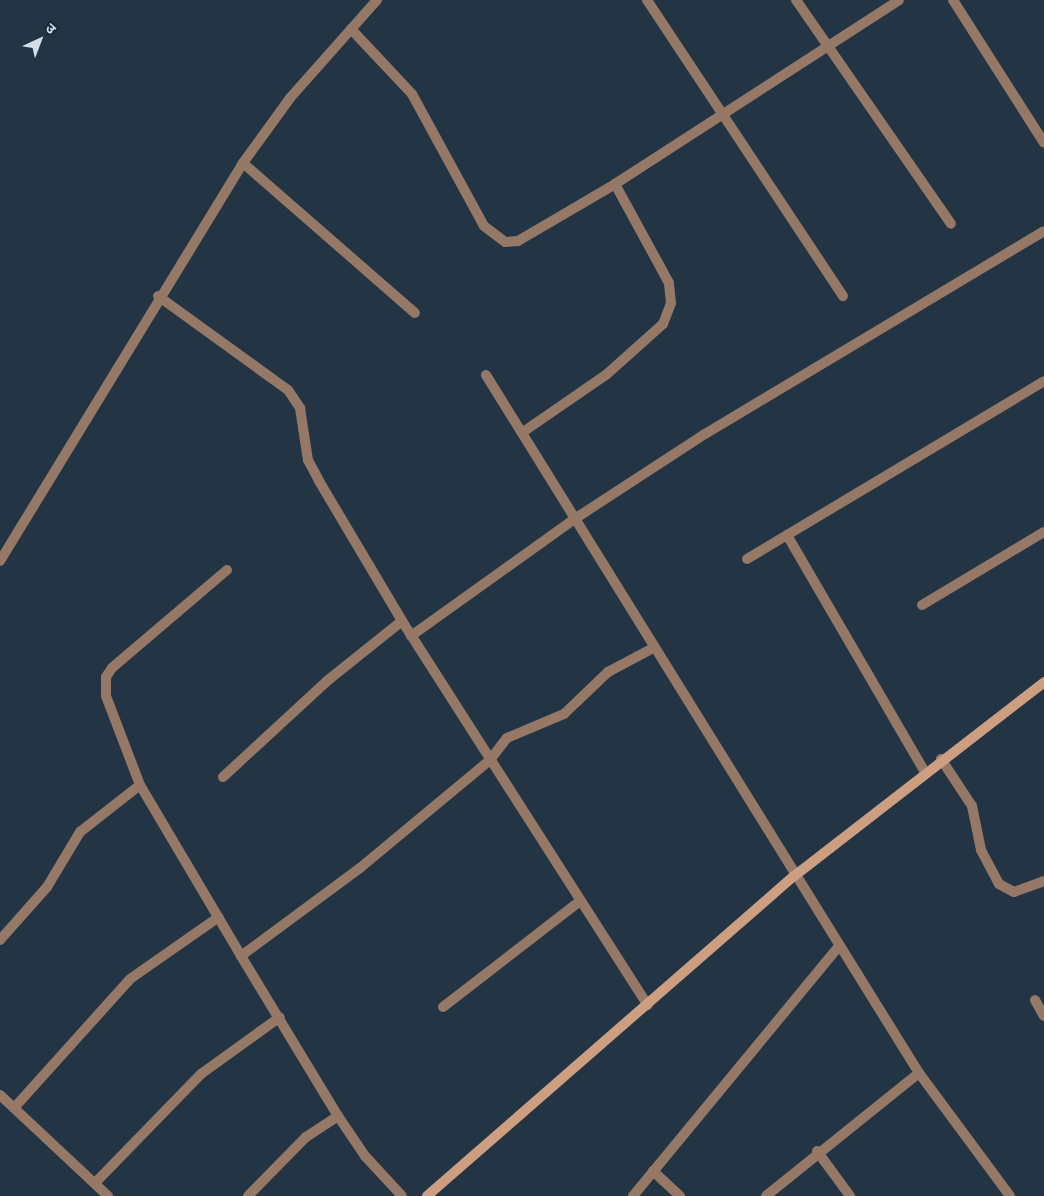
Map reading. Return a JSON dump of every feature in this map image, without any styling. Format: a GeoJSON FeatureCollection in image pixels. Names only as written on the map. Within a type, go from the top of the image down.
{"type":"FeatureCollection","features":[{"type":"Feature","properties":{"kind":"street"},"geometry":{"type":"LineString","coordinates":[[0,561],[158,296],[243,163],[290,98],[377,0]]}},
{"type":"Feature","properties":{"kind":"street"},"geometry":{"type":"LineString","coordinates":[[648,0],[843,296]]}},
{"type":"Feature","properties":{"kind":"street"},"geometry":{"type":"LineString","coordinates":[[796,0],[826,47],[952,224]]}},
{"type":"Feature","properties":{"kind":"street"},"geometry":{"type":"LineString","coordinates":[[351,29],[412,94],[492,237],[504,242],[518,241],[615,184],[899,0]]}},
{"type":"Feature","properties":{"kind":"street"},"geometry":{"type":"LineString","coordinates":[[953,0],[1044,143]]}},
{"type":"Feature","properties":{"kind":"street"},"geometry":{"type":"LineString","coordinates":[[243,163],[415,313]]}},
{"type":"Feature","properties":{"kind":"street"},"geometry":{"type":"LineString","coordinates":[[523,432],[615,368],[663,324],[671,302],[669,283],[615,184]]}},
{"type":"Feature","properties":{"kind":"street"},"geometry":{"type":"LineString","coordinates":[[411,636],[576,518],[705,434],[1044,231]]}},
{"type":"Feature","properties":{"kind":"street"},"geometry":{"type":"LineString","coordinates":[[158,296],[288,390],[300,408],[308,460],[402,621],[579,902],[648,1005]]}},
{"type":"Feature","properties":{"kind":"street"},"geometry":{"type":"LineString","coordinates":[[486,375],[655,647],[793,877],[919,1073],[1010,1196]]}},
{"type":"Feature","properties":{"kind":"street"},"geometry":{"type":"LineString","coordinates":[[747,559],[1044,381]]}},
{"type":"Feature","properties":{"kind":"street"},"geometry":{"type":"LineString","coordinates":[[922,605],[1044,532]]}},
{"type":"Feature","properties":{"kind":"street"},"geometry":{"type":"LineString","coordinates":[[787,535],[924,772]]}},
{"type":"Feature","properties":{"kind":"street"},"geometry":{"type":"LineString","coordinates":[[227,570],[106,677],[106,696],[140,785],[241,956],[280,1017],[338,1116],[365,1156],[402,1196]]}},
{"type":"Feature","properties":{"kind":"street"},"geometry":{"type":"LineString","coordinates":[[224,777],[327,682],[402,621]]}},
{"type":"Feature","properties":{"kind":"street"},"geometry":{"type":"LineString","coordinates":[[241,956],[340,883],[489,761],[507,738],[564,714],[608,672],[655,647]]}},
{"type":"Feature","properties":{"kind":"street"},"geometry":{"type":"LineString","coordinates":[[427,1196],[793,877],[924,772],[1044,682]]}},
{"type":"Feature","properties":{"kind":"street"},"geometry":{"type":"LineString","coordinates":[[941,759],[972,806],[981,850],[999,884],[1014,892],[1044,881]]}},
{"type":"Feature","properties":{"kind":"street"},"geometry":{"type":"LineString","coordinates":[[0,940],[47,887],[80,832],[140,785]]}},
{"type":"Feature","properties":{"kind":"street"},"geometry":{"type":"LineString","coordinates":[[443,1007],[579,902]]}},
{"type":"Feature","properties":{"kind":"street"},"geometry":{"type":"LineString","coordinates":[[14,1108],[130,980],[219,917]]}},
{"type":"Feature","properties":{"kind":"street"},"geometry":{"type":"LineString","coordinates":[[634,1196],[838,947]]}},
{"type":"Feature","properties":{"kind":"street"},"geometry":{"type":"LineString","coordinates":[[1035,1000],[1044,1016]]}},
{"type":"Feature","properties":{"kind":"street"},"geometry":{"type":"LineString","coordinates":[[95,1183],[201,1074],[280,1017]]}},
{"type":"Feature","properties":{"kind":"street"},"geometry":{"type":"LineString","coordinates":[[766,1196],[817,1151],[919,1073]]}},
{"type":"Feature","properties":{"kind":"street"},"geometry":{"type":"LineString","coordinates":[[0,1095],[108,1196]]}},
{"type":"Feature","properties":{"kind":"street"},"geometry":{"type":"LineString","coordinates":[[248,1196],[306,1137],[338,1116]]}},
{"type":"Feature","properties":{"kind":"street"},"geometry":{"type":"LineString","coordinates":[[817,1151],[850,1196]]}},
{"type":"Feature","properties":{"kind":"street"},"geometry":{"type":"LineString","coordinates":[[653,1171],[680,1196]]}}]}
